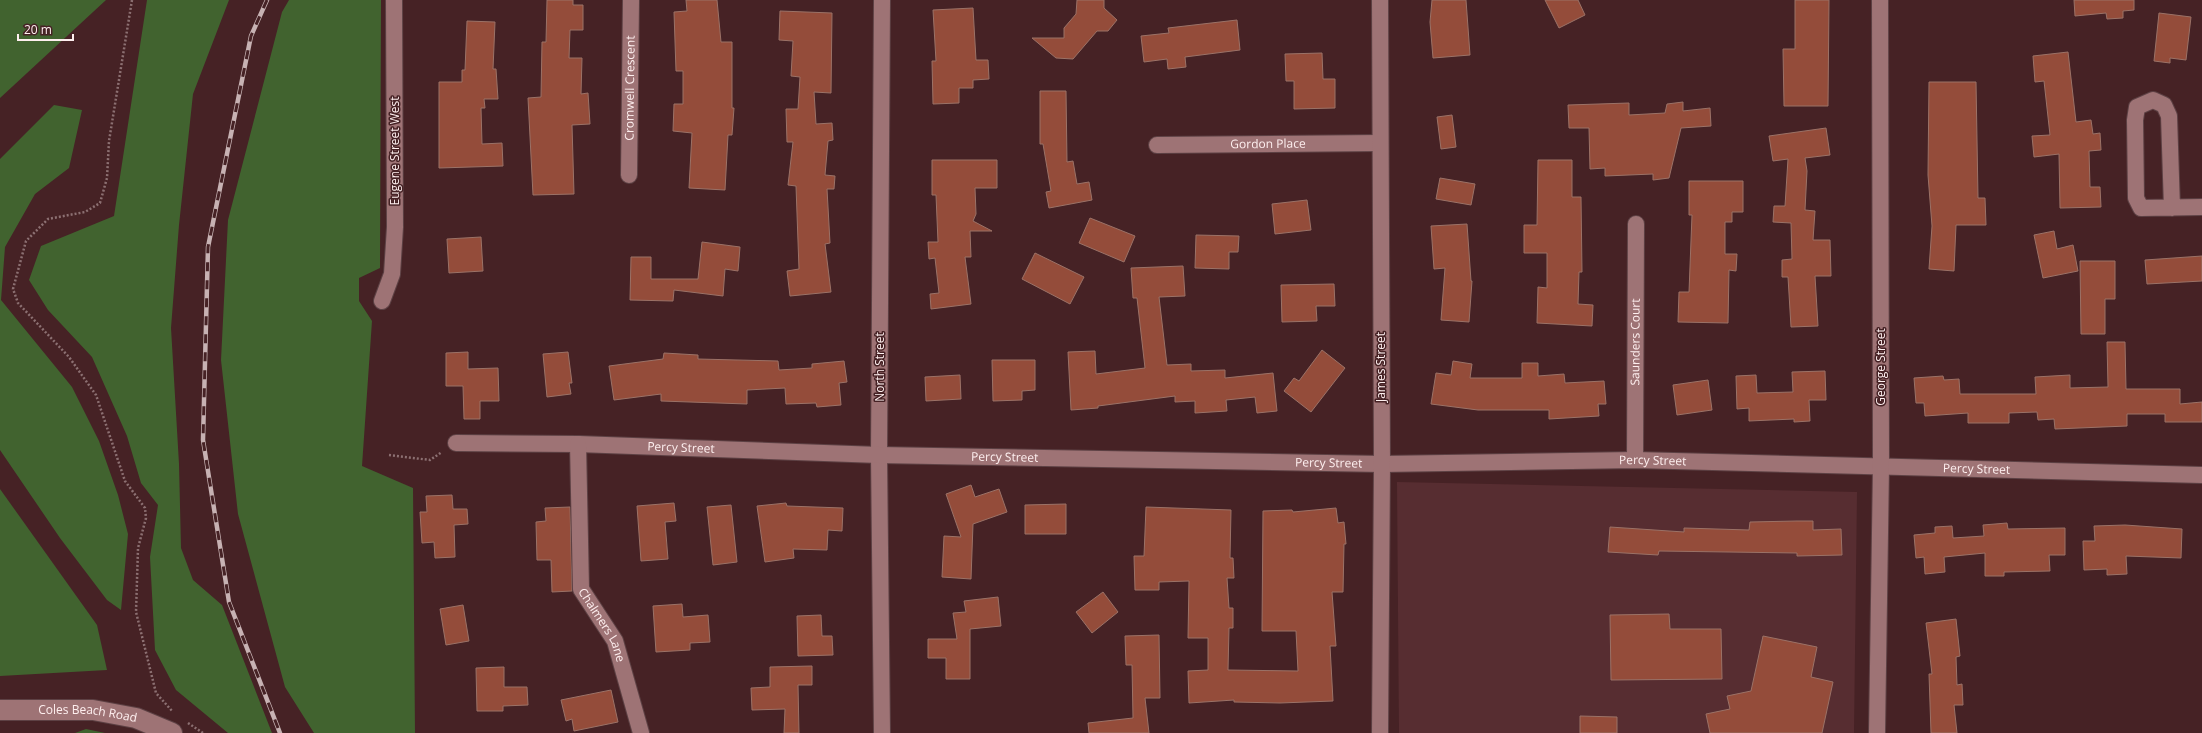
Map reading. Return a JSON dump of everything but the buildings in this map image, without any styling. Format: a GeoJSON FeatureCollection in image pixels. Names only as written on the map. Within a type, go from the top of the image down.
{"type":"FeatureCollection","features":[{"type":"Feature","properties":{"kind":"street","name":"Eugene Street West"},"geometry":{"type":"LineString","coordinates":[[382,301],[392,274],[395,227],[394,0]]}},
{"type":"Feature","properties":{"kind":"street","name":"Cromwell Crescent"},"geometry":{"type":"LineString","coordinates":[[629,175],[630,0]]}},
{"type":"Feature","properties":{"kind":"street","name":"North Street"},"geometry":{"type":"LineString","coordinates":[[882,0],[879,455],[882,733]]}},
{"type":"Feature","properties":{"kind":"street","name":"James Street"},"geometry":{"type":"LineString","coordinates":[[1380,0],[1382,464],[1380,733]]}},
{"type":"Feature","properties":{"kind":"street","name":"George Street"},"geometry":{"type":"LineString","coordinates":[[1877,733],[1882,466],[1880,0]]}},
{"type":"Feature","properties":{"kind":"street"},"geometry":{"type":"LineString","coordinates":[[2172,208],[2169,116],[2164,106],[2153,100],[2137,107],[2135,120],[2136,198],[2141,208],[2172,208],[2202,207]]}},
{"type":"Feature","properties":{"kind":"street","name":"Gordon Place"},"geometry":{"type":"LineString","coordinates":[[1157,145],[1380,143]]}},
{"type":"Feature","properties":{"kind":"street","name":"Saunders Court"},"geometry":{"type":"LineString","coordinates":[[1635,460],[1636,224]]}},
{"type":"Feature","properties":{"kind":"street","name":"Percy Street"},"geometry":{"type":"LineString","coordinates":[[456,442],[578,444],[879,455],[1382,464],[1635,460],[2202,475]]}},
{"type":"Feature","properties":{"kind":"street","name":"Chalmers Lane"},"geometry":{"type":"LineString","coordinates":[[578,444],[581,589],[615,641],[641,733]]}},
{"type":"Feature","properties":{"kind":"street","name":"Coles Beach Road"},"geometry":{"type":"LineString","coordinates":[[0,710],[93,710],[136,718],[178,723]]}},
{"type":"Feature","properties":{"kind":"path"},"geometry":{"type":"LineString","coordinates":[[132,0],[109,140],[107,178],[100,203],[84,212],[48,219],[26,241],[13,289],[18,303],[69,357],[96,395],[125,481],[145,508],[146,518],[138,548],[136,612],[156,693],[178,723],[202,733]]}},
{"type":"Feature","properties":{"kind":"path"},"geometry":{"type":"LineString","coordinates":[[389,455],[430,460],[456,442]]}},
{"type":"Feature","properties":{"kind":"shaded area"},"geometry":{"type":"Polygon","coordinates":[[[1397,482],[1857,492],[1854,733],[1399,733],[1397,482]]]}},
{"type":"Feature","properties":{"kind":"green space"},"geometry":{"type":"Polygon","coordinates":[[[0,0],[106,0],[0,98],[0,0]]]}},
{"type":"Feature","properties":{"kind":"green space"},"geometry":{"type":"Polygon","coordinates":[[[147,0],[229,0],[193,94],[179,225],[171,328],[179,464],[181,548],[193,580],[222,605],[272,733],[228,733],[176,690],[155,650],[150,557],[158,505],[141,483],[127,436],[92,357],[48,310],[29,280],[41,246],[114,216],[147,0]]]}},
{"type":"Feature","properties":{"kind":"green space"},"geometry":{"type":"Polygon","coordinates":[[[289,0],[381,0],[380,268],[359,278],[359,301],[372,321],[362,466],[413,488],[415,733],[314,733],[285,687],[238,514],[221,360],[228,220],[282,12],[289,0]]]}},
{"type":"Feature","properties":{"kind":"green space"},"geometry":{"type":"Polygon","coordinates":[[[54,105],[82,110],[69,168],[35,194],[5,247],[1,300],[72,387],[99,441],[118,495],[128,534],[121,610],[107,600],[60,538],[0,450],[0,159],[54,105]]]}},
{"type":"Feature","properties":{"kind":"green space"},"geometry":{"type":"Polygon","coordinates":[[[0,489],[97,625],[107,670],[0,676],[0,489]]]}},
{"type":"Feature","properties":{"kind":"green space"},"geometry":{"type":"Polygon","coordinates":[[[86,729],[105,733],[75,733],[86,729]]]}},
{"type":"Feature","properties":{"kind":"railway"},"geometry":{"type":"LineString","coordinates":[[267,0],[251,36],[208,247],[203,440],[229,602],[280,733]]}}]}
